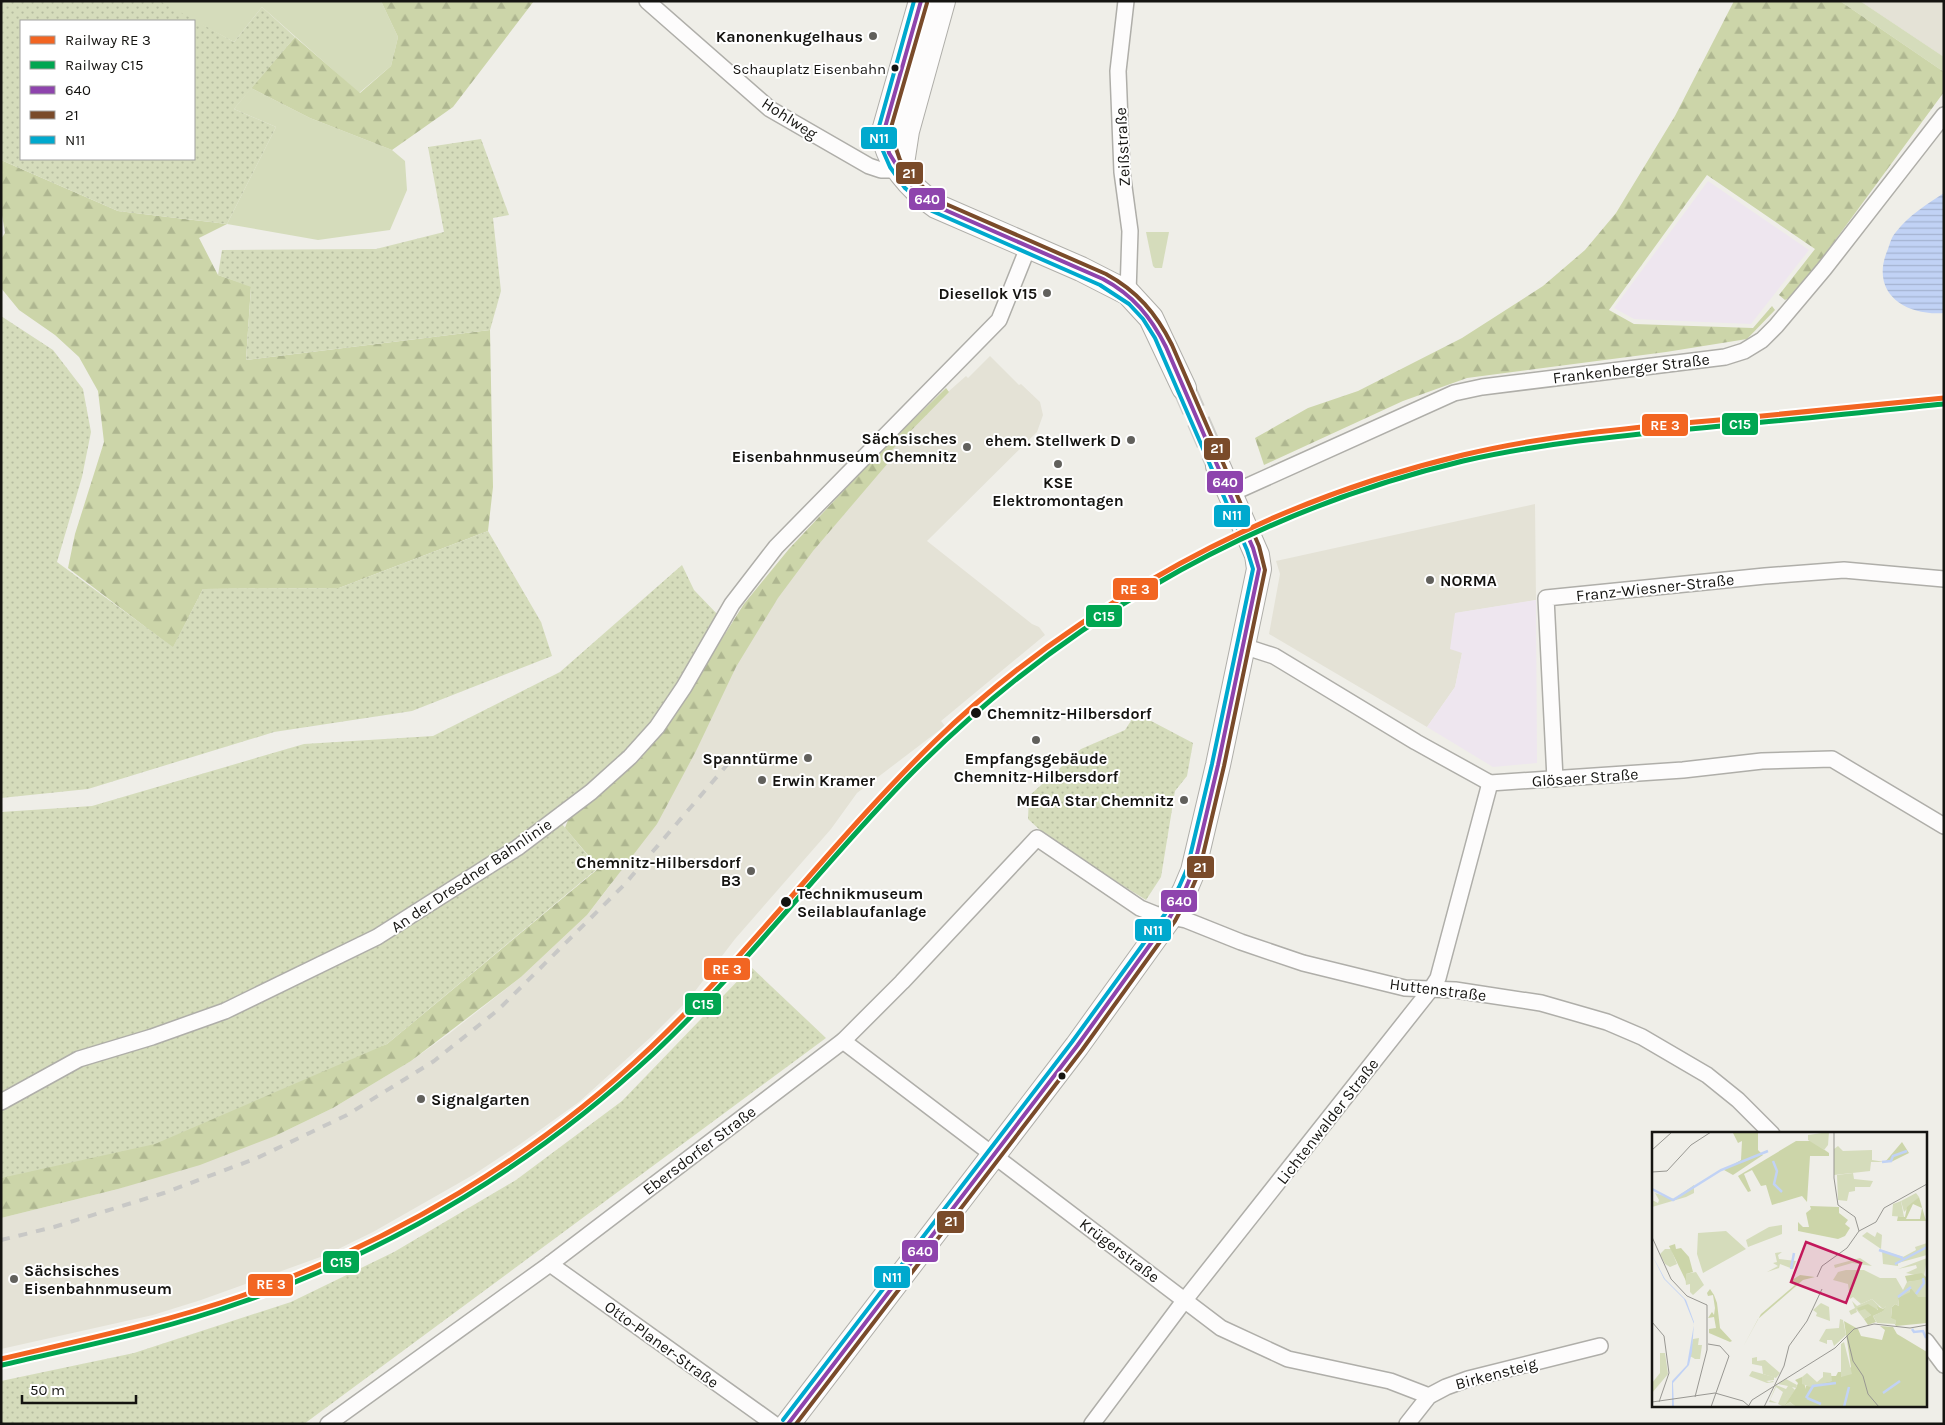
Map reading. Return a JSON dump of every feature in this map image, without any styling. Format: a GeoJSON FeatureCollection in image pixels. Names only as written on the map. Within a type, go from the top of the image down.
{"type":"FeatureCollection","features":[{"type":"Feature","properties":{"kind":"main road"},"geometry":{"type":"LineString","coordinates":[[921,1],[884,132],[887,151],[912,188],[936,206],[1029,245],[1103,279],[1128,293],[1151,318],[1184,388]]}},
{"type":"Feature","properties":{"kind":"main road"},"geometry":{"type":"LineString","coordinates":[[901,170],[907,132],[943,1]]}},
{"type":"Feature","properties":{"kind":"main road"},"geometry":{"type":"LineString","coordinates":[[788,1424],[1077,1046],[1170,917],[1185,890],[1193,871],[1257,581],[1258,562],[1218,466]]}},
{"type":"Feature","properties":{"kind":"street","name":"Hohlweg"},"geometry":{"type":"LineString","coordinates":[[647,1],[770,109],[869,166],[881,170],[901,170]]}},
{"type":"Feature","properties":{"kind":"street","name":"Zeißstraße"},"geometry":{"type":"LineString","coordinates":[[1126,1],[1118,71],[1122,172],[1130,231],[1128,293]]}},
{"type":"Feature","properties":{"kind":"street","name":"Frankenberger Straße"},"geometry":{"type":"LineString","coordinates":[[1230,494],[1454,394],[1482,387],[1725,357],[1744,351],[1762,340],[1794,305],[1944,115]]}},
{"type":"Feature","properties":{"kind":"street","name":"An der Dresdner Bahnlinie"},"geometry":{"type":"LineString","coordinates":[[1,1102],[79,1059],[225,1011],[378,937],[517,848],[591,792],[630,757],[657,728],[684,687],[732,604],[776,547],[999,320],[1029,245]]}},
{"type":"Feature","properties":{"kind":"street","name":"Franz-Wiesner-Straße"},"geometry":{"type":"LineString","coordinates":[[1556,779],[1546,598],[1844,570],[1944,579]]}},
{"type":"Feature","properties":{"kind":"street"},"geometry":{"type":"LineString","coordinates":[[1243,646],[1274,656],[1416,742],[1490,783]]}},
{"type":"Feature","properties":{"kind":"street","name":"Glösaer Straße"},"geometry":{"type":"LineString","coordinates":[[1490,783],[1762,761],[1832,759],[1944,826]]}},
{"type":"Feature","properties":{"kind":"street","name":"Lichtenwalder Straße"},"geometry":{"type":"LineString","coordinates":[[1092,1424],[1184,1301],[1431,990],[1438,978],[1490,783]]}},
{"type":"Feature","properties":{"kind":"street","name":"Huttenstraße"},"geometry":{"type":"LineString","coordinates":[[1038,838],[1140,908],[1186,920],[1249,945],[1303,963],[1405,988],[1455,990],[1541,1003],[1582,1014],[1642,1037],[1707,1075],[1738,1100],[1770,1132]]}},
{"type":"Feature","properties":{"kind":"street","name":"Ebersdorfer Straße"},"geometry":{"type":"LineString","coordinates":[[328,1424],[550,1264],[843,1040],[902,982],[1038,838]]}},
{"type":"Feature","properties":{"kind":"street","name":"Krügerstraße"},"geometry":{"type":"LineString","coordinates":[[843,1040],[1221,1328],[1268,1352],[1324,1368],[1390,1381],[1429,1396]]}},
{"type":"Feature","properties":{"kind":"street","name":"Otto-Planer-Straße"},"geometry":{"type":"LineString","coordinates":[[550,1264],[774,1424]]}},
{"type":"Feature","properties":{"kind":"street"},"geometry":{"type":"LineString","coordinates":[[1928,1344],[1944,1365]]}},
{"type":"Feature","properties":{"kind":"street","name":"Birkensteig"},"geometry":{"type":"LineString","coordinates":[[1407,1424],[1429,1396],[1468,1379],[1600,1346]]}},
{"type":"Feature","properties":{"kind":"shaded area"},"geometry":{"type":"Polygon","coordinates":[[[1860,1],[1944,1],[1944,57],[1860,1]]]}},
{"type":"Feature","properties":{"kind":"shaded area"},"geometry":{"type":"Polygon","coordinates":[[[1708,181],[1809,250],[1751,324],[1634,319],[1614,308],[1708,181]]]}},
{"type":"Feature","properties":{"kind":"shaded area","name":"Technikmuseum Seilablaufanlage"},"geometry":{"type":"Polygon","coordinates":[[[990,356],[1019,385],[1021,384],[1040,402],[1043,415],[1037,432],[927,541],[1032,624],[1039,627],[1045,635],[941,721],[945,726],[857,793],[831,829],[735,939],[689,999],[651,1037],[579,1102],[473,1175],[373,1232],[326,1255],[201,1300],[153,1315],[1,1349],[1,1218],[118,1189],[275,1136],[333,1108],[411,1061],[450,1033],[521,977],[587,915],[612,883],[565,828],[568,820],[641,758],[661,735],[744,604],[789,549],[879,453],[966,376],[968,378],[990,356]]]}},
{"type":"Feature","properties":{"kind":"shaded area"},"geometry":{"type":"Polygon","coordinates":[[[1535,504],[1536,600],[1456,613],[1462,653],[1455,687],[1427,727],[1269,634],[1280,574],[1276,561],[1535,504]]]}},
{"type":"Feature","properties":{"kind":"shaded area"},"geometry":{"type":"Polygon","coordinates":[[[1536,600],[1537,763],[1493,767],[1427,727],[1455,687],[1462,653],[1450,649],[1455,613],[1536,600]]]}},
{"type":"Feature","properties":{"kind":"green space"},"geometry":{"type":"Polygon","coordinates":[[[1,1],[160,1],[194,20],[20,20],[20,160],[195,160],[195,20],[234,42],[262,7],[295,37],[234,109],[276,127],[227,224],[118,211],[1,160],[1,1]]]}},
{"type":"Feature","properties":{"kind":"green space"},"geometry":{"type":"Polygon","coordinates":[[[157,1],[381,1],[398,37],[391,66],[359,93],[262,7],[234,42],[157,1]]]}},
{"type":"Feature","properties":{"kind":"green space"},"geometry":{"type":"Polygon","coordinates":[[[381,1],[534,1],[453,107],[392,150],[310,118],[251,88],[295,37],[360,93],[391,66],[398,37],[381,1]]]}},
{"type":"Feature","properties":{"kind":"green space"},"geometry":{"type":"Polygon","coordinates":[[[1734,1],[1840,1],[1944,72],[1944,92],[1795,295],[1785,300],[1779,295],[1815,249],[1707,175],[1609,310],[1634,324],[1753,328],[1772,306],[1775,310],[1747,339],[1666,352],[1467,378],[1403,401],[1264,465],[1255,438],[1308,408],[1358,391],[1462,338],[1543,286],[1585,250],[1616,213],[1675,116],[1734,1]]]}},
{"type":"Feature","properties":{"kind":"green space"},"geometry":{"type":"Polygon","coordinates":[[[1840,1],[1860,1],[1944,57],[1944,72],[1840,1]]]}},
{"type":"Feature","properties":{"kind":"green space"},"geometry":{"type":"Polygon","coordinates":[[[251,88],[310,118],[392,150],[405,161],[407,190],[390,230],[318,240],[227,224],[276,127],[234,109],[251,88]]]}},
{"type":"Feature","properties":{"kind":"green space"},"geometry":{"type":"Polygon","coordinates":[[[481,139],[509,215],[493,218],[501,291],[490,330],[246,360],[251,287],[218,275],[222,250],[376,249],[444,232],[428,147],[481,139]]]}},
{"type":"Feature","properties":{"kind":"green space"},"geometry":{"type":"Polygon","coordinates":[[[1,160],[118,211],[227,224],[199,238],[218,275],[251,286],[246,360],[490,330],[493,487],[488,531],[339,588],[203,589],[173,648],[68,568],[75,534],[104,442],[98,391],[79,357],[55,335],[19,310],[1,288],[1,239],[5,233],[1,209],[1,160]]]}},
{"type":"Feature","properties":{"kind":"green space"},"geometry":{"type":"Polygon","coordinates":[[[1146,232],[1169,232],[1162,268],[1155,268],[1153,266],[1146,232]]]}},
{"type":"Feature","properties":{"kind":"green space"},"geometry":{"type":"Polygon","coordinates":[[[1,316],[53,350],[83,389],[91,432],[82,477],[57,562],[173,647],[203,589],[339,588],[488,531],[541,622],[552,656],[412,711],[274,732],[88,789],[1,798],[1,316]]]}},
{"type":"Feature","properties":{"kind":"green space"},"geometry":{"type":"Polygon","coordinates":[[[946,388],[949,392],[890,452],[894,456],[813,551],[778,598],[736,667],[696,751],[657,824],[587,915],[521,977],[411,1061],[333,1108],[275,1136],[200,1165],[118,1189],[1,1218],[1,1178],[387,1044],[599,868],[565,828],[568,820],[641,758],[661,735],[744,604],[789,549],[879,453],[946,388]]]}},
{"type":"Feature","properties":{"kind":"green space"},"geometry":{"type":"Polygon","coordinates":[[[682,565],[694,590],[719,616],[657,717],[613,762],[553,813],[598,868],[387,1044],[155,1144],[1,1178],[1,812],[92,806],[304,744],[433,736],[560,672],[682,565]]]}},
{"type":"Feature","properties":{"kind":"green space"},"geometry":{"type":"Polygon","coordinates":[[[1136,713],[1193,743],[1187,776],[1175,791],[1161,877],[1146,900],[1053,842],[1028,819],[1029,796],[1081,749],[1125,730],[1136,713]]]}},
{"type":"Feature","properties":{"kind":"green space"},"geometry":{"type":"Polygon","coordinates":[[[751,967],[826,1038],[304,1424],[1,1424],[1,1381],[134,1353],[291,1302],[394,1252],[516,1180],[622,1101],[751,967]]]}},
{"type":"Feature","properties":{"kind":"water"},"geometry":{"type":"Polygon","coordinates":[[[1944,193],[1944,313],[1929,313],[1904,305],[1894,298],[1887,289],[1883,278],[1883,264],[1892,238],[1901,226],[1918,211],[1944,193]]]}},
{"type":"Feature","properties":{"kind":"tunnel"},"geometry":{"type":"LineString","coordinates":[[1184,388],[1218,466]]}},
{"type":"Feature","properties":{"kind":"railway"},"geometry":{"type":"LineString","coordinates":[[1,1240],[54,1227],[164,1193],[257,1158],[347,1115],[434,1061],[498,1010],[624,885],[733,758]]}},
{"type":"Feature","properties":{"kind":"transit line","name":"N11"},"geometry":{"type":"LineString","coordinates":[[783,1420],[1072,1042],[1165,914],[1187,869],[1212,764],[1253,569],[1247,550],[1155,338],[1143,319],[1129,304],[1100,285],[932,211],[905,188],[890,167],[880,144],[878,130],[914,1]]}},
{"type":"Feature","properties":{"kind":"transit line","name":"640"},"geometry":{"type":"LineString","coordinates":[[788,1424],[1077,1046],[1170,917],[1185,890],[1193,871],[1218,765],[1259,569],[1253,548],[1166,347],[1154,326],[1140,308],[1123,292],[1103,279],[936,206],[918,192],[902,174],[889,153],[884,131],[921,1]]}},
{"type":"Feature","properties":{"kind":"transit line","name":"21"},"geometry":{"type":"LineString","coordinates":[[796,1424],[1082,1050],[1175,921],[1199,872],[1224,766],[1265,570],[1259,546],[1172,345],[1166,333],[1145,304],[1127,288],[1106,274],[939,201],[914,179],[900,160],[890,131],[927,3]]}},
{"type":"Feature","properties":{"kind":"transit line"},"geometry":{"type":"LineString","coordinates":[[1,1359],[182,1315],[241,1296],[353,1250],[407,1223],[459,1193],[510,1160],[559,1125],[651,1047],[759,934],[898,778],[959,718],[1038,654],[1093,615],[1151,580],[1225,540],[1302,506],[1382,477],[1422,465],[1496,448],[1563,436],[1630,428],[1944,398]]}},
{"type":"Feature","properties":{"kind":"rail line","name":"C15"},"geometry":{"type":"LineString","coordinates":[[2,1365],[183,1321],[299,1281],[408,1229],[511,1167],[560,1132],[607,1094],[686,1022],[872,815],[961,726],[1021,675],[1084,629],[1151,587],[1225,547],[1302,512],[1342,497],[1422,472],[1496,454],[1630,435],[1944,404]]}},
{"type":"Feature","properties":{"kind":"place","name":"Kanonenkugelhaus"},"geometry":{"type":"Point","coordinates":[873,36]}},
{"type":"Feature","properties":{"kind":"place","name":"Schauplatz Eisenbahn"},"geometry":{"type":"Point","coordinates":[895,68]}},
{"type":"Feature","properties":{"kind":"place","name":"Diesellok V15"},"geometry":{"type":"Point","coordinates":[1047,293]}},
{"type":"Feature","properties":{"kind":"place","name":"ehem. Stellwerk D"},"geometry":{"type":"Point","coordinates":[1131,440]}},
{"type":"Feature","properties":{"kind":"place","name":"Sächsisches Eisenbahnmuseum Chemnitz"},"geometry":{"type":"Point","coordinates":[967,447]}},
{"type":"Feature","properties":{"kind":"place","name":"KSE Elektromontagen"},"geometry":{"type":"Point","coordinates":[1058,464]}},
{"type":"Feature","properties":{"kind":"place","name":"NORMA"},"geometry":{"type":"Point","coordinates":[1430,580]}},
{"type":"Feature","properties":{"kind":"place","name":"Chemnitz-Hilbersdorf"},"geometry":{"type":"Point","coordinates":[976,713]}},
{"type":"Feature","properties":{"kind":"place","name":"Empfangsgebäude Chemnitz-Hilbersdorf"},"geometry":{"type":"Point","coordinates":[1036,740]}},
{"type":"Feature","properties":{"kind":"place","name":"Spanntürme"},"geometry":{"type":"Point","coordinates":[808,758]}},
{"type":"Feature","properties":{"kind":"place","name":"Erwin Kramer"},"geometry":{"type":"Point","coordinates":[762,780]}},
{"type":"Feature","properties":{"kind":"place","name":"MEGA Star Chemnitz"},"geometry":{"type":"Point","coordinates":[1184,800]}},
{"type":"Feature","properties":{"kind":"place","name":"Chemnitz-Hilbersdorf B3"},"geometry":{"type":"Point","coordinates":[751,871]}},
{"type":"Feature","properties":{"kind":"place","name":"Technikmuseum Seilablaufanlage"},"geometry":{"type":"Point","coordinates":[786,902]}},
{"type":"Feature","properties":{"kind":"place","name":"Signalgarten"},"geometry":{"type":"Point","coordinates":[421,1099]}},
{"type":"Feature","properties":{"kind":"place","name":"Sächsisches Eisenbahnmuseum"},"geometry":{"type":"Point","coordinates":[14,1279]}}]}
